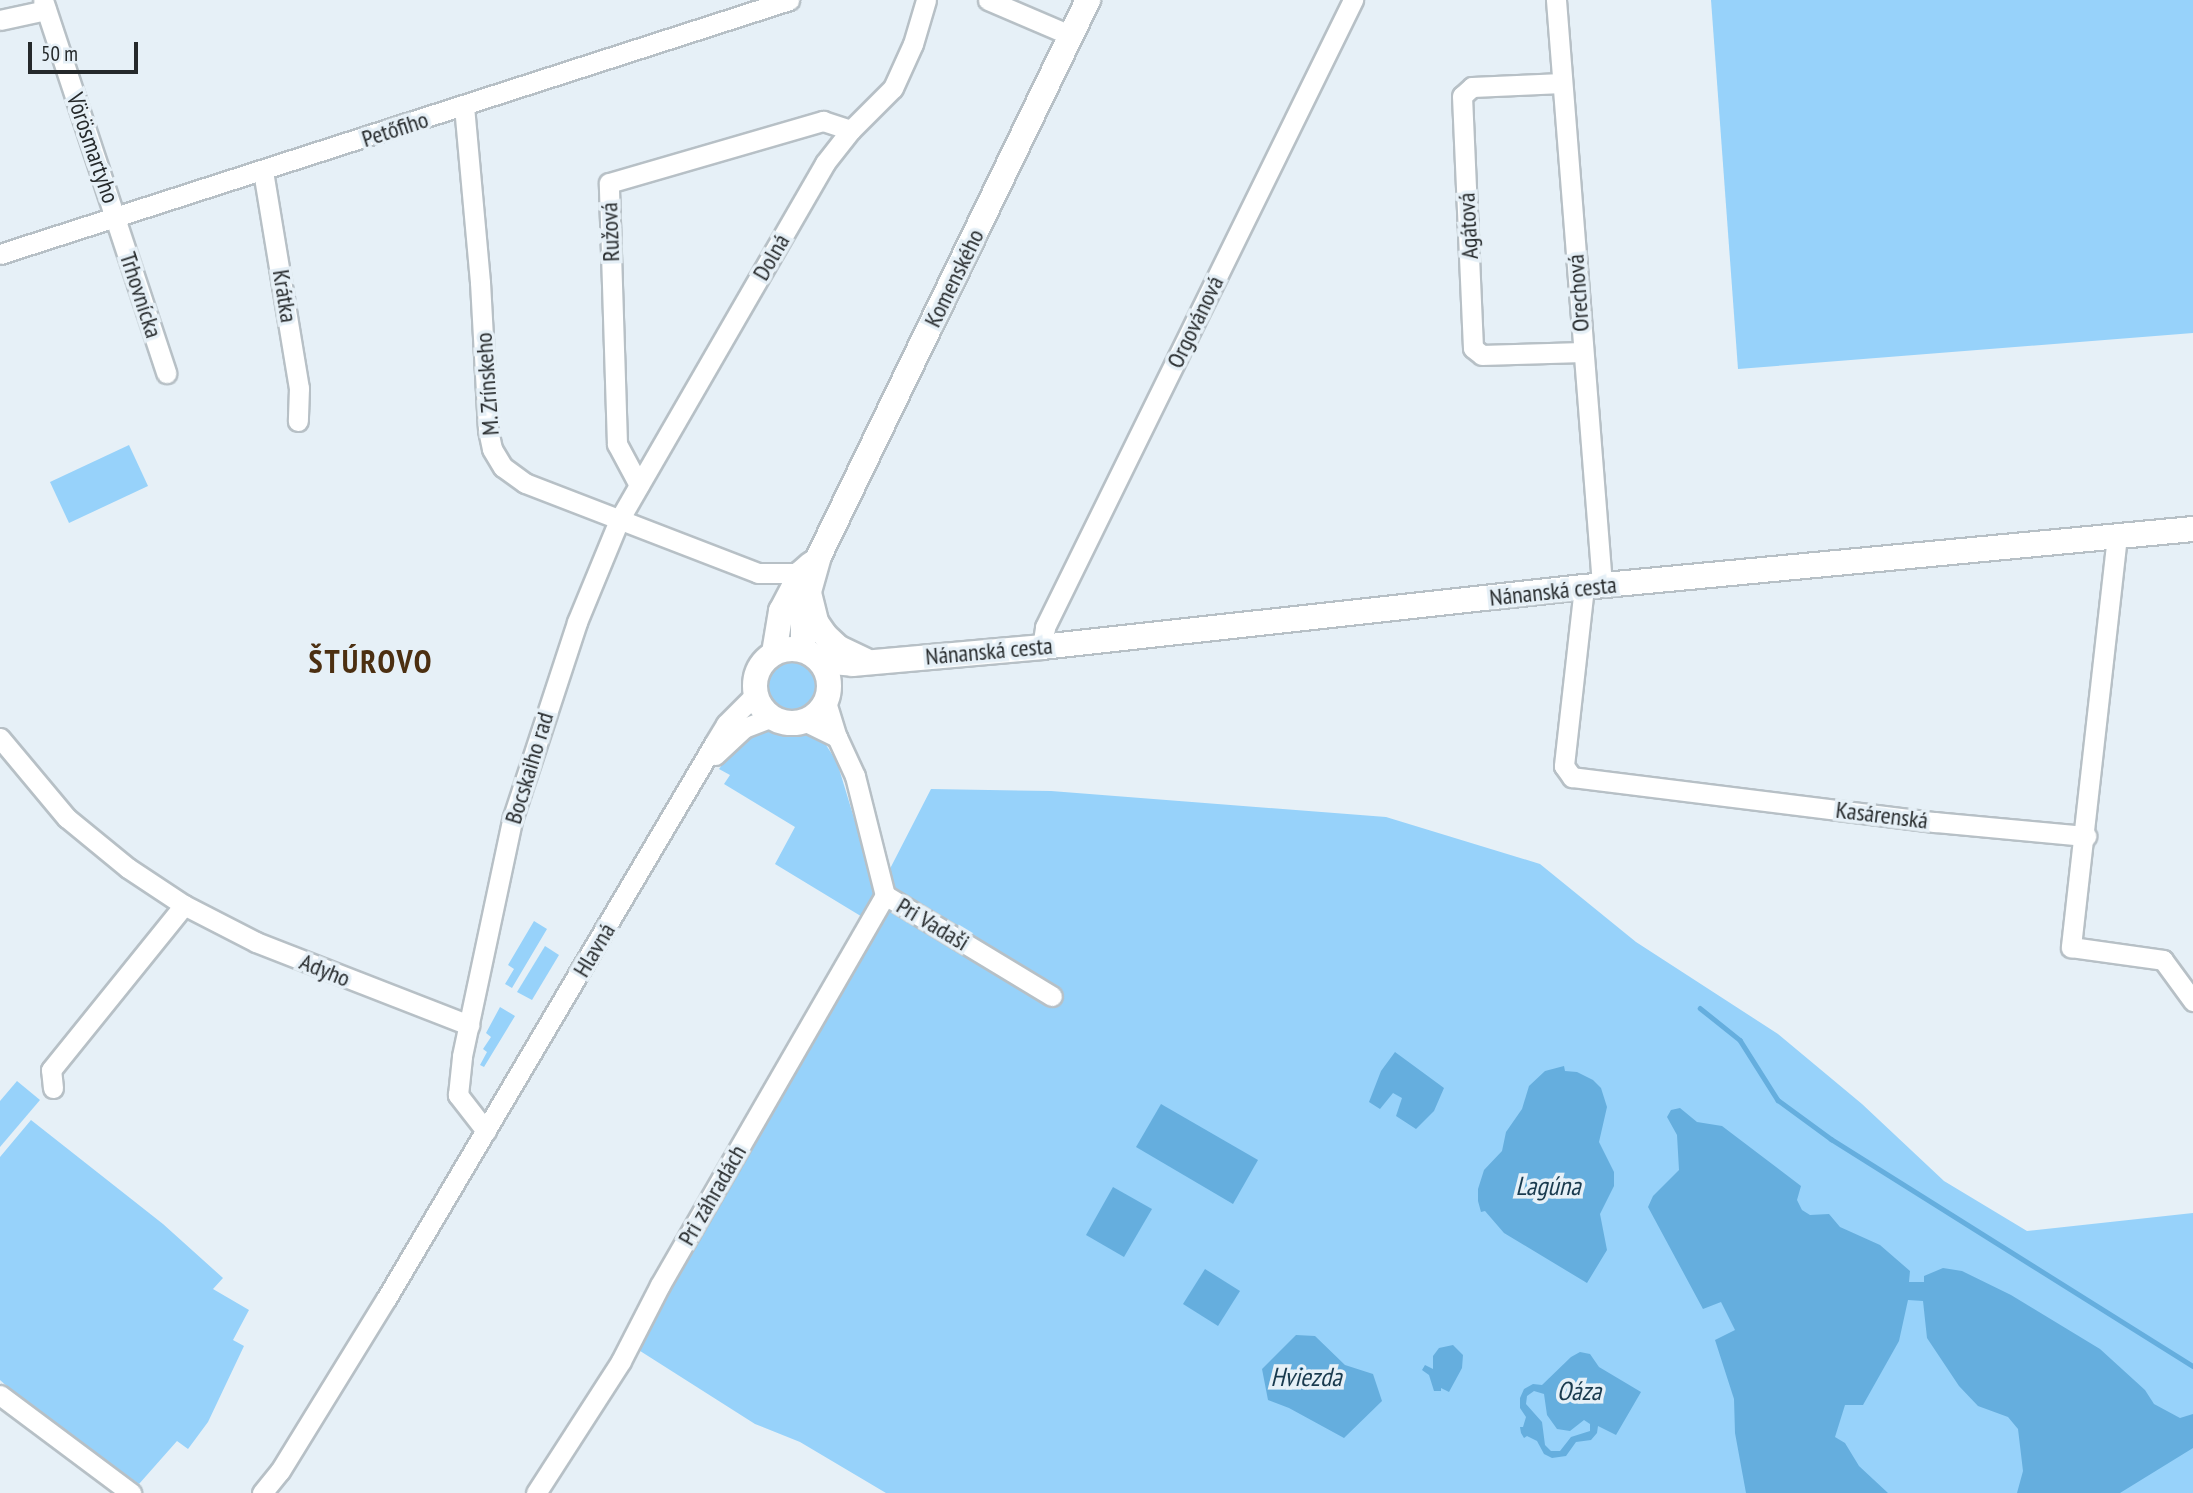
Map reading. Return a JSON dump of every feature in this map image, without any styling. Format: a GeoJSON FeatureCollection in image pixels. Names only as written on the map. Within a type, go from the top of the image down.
{"type":"FeatureCollection","features":[{"type":"Feature","properties":{"kind":"main road","name":"Komenského"},"geometry":{"type":"LineString","coordinates":[[810,574],[1088,0]]}},
{"type":"Feature","properties":{"kind":"main road","name":"Nánanská cesta"},"geometry":{"type":"LineString","coordinates":[[812,656],[829,664],[914,658],[1593,586],[2193,528]]}},
{"type":"Feature","properties":{"kind":"main road"},"geometry":{"type":"LineString","coordinates":[[774,653],[781,611],[810,574]]}},
{"type":"Feature","properties":{"kind":"main road"},"geometry":{"type":"LineString","coordinates":[[810,574],[801,630],[812,656],[827,674],[827,697],[817,713],[804,721],[787,723],[772,717],[763,709],[756,694],[755,681],[760,667],[774,653],[785,649],[812,656]]}},
{"type":"Feature","properties":{"kind":"main road"},"geometry":{"type":"LineString","coordinates":[[810,574],[816,622],[839,648],[869,662]]}},
{"type":"Feature","properties":{"kind":"main road"},"geometry":{"type":"LineString","coordinates":[[827,697],[914,658]]}},
{"type":"Feature","properties":{"kind":"street","name":"Petőfiho"},"geometry":{"type":"LineString","coordinates":[[0,254],[789,0]]}},
{"type":"Feature","properties":{"kind":"street","name":"Dolná"},"geometry":{"type":"LineString","coordinates":[[619,520],[825,163],[851,130],[893,88],[912,44],[926,0]]}},
{"type":"Feature","properties":{"kind":"street"},"geometry":{"type":"LineString","coordinates":[[988,0],[1070,35]]}},
{"type":"Feature","properties":{"kind":"street","name":"Orgovánová"},"geometry":{"type":"LineString","coordinates":[[1042,646],[1045,627],[1353,0]]}},
{"type":"Feature","properties":{"kind":"street","name":"Orechová"},"geometry":{"type":"LineString","coordinates":[[1556,0],[1582,352],[1593,586]]}},
{"type":"Feature","properties":{"kind":"street"},"geometry":{"type":"LineString","coordinates":[[0,20],[44,5]]}},
{"type":"Feature","properties":{"kind":"street","name":"Vörösmartyho"},"geometry":{"type":"LineString","coordinates":[[44,5],[116,216]]}},
{"type":"Feature","properties":{"kind":"street","name":"Agátová"},"geometry":{"type":"LineString","coordinates":[[1562,83],[1472,87],[1462,96],[1473,348],[1482,355],[1582,352]]}},
{"type":"Feature","properties":{"kind":"street","name":"M. Zrínskeho"},"geometry":{"type":"LineString","coordinates":[[464,106],[480,282],[488,430],[492,449],[503,467],[525,483],[758,573]]}},
{"type":"Feature","properties":{"kind":"street","name":"Ružová"},"geometry":{"type":"LineString","coordinates":[[639,485],[617,444],[609,183],[823,121],[851,130]]}},
{"type":"Feature","properties":{"kind":"street","name":"Krátka"},"geometry":{"type":"LineString","coordinates":[[263,171],[299,388],[298,421]]}},
{"type":"Feature","properties":{"kind":"street","name":"Trhovnícka"},"geometry":{"type":"LineString","coordinates":[[116,216],[166,373]]}},
{"type":"Feature","properties":{"kind":"street","name":"Bocskaiho rad"},"geometry":{"type":"LineString","coordinates":[[469,1026],[499,876],[529,763],[578,622],[619,520]]}},
{"type":"Feature","properties":{"kind":"street"},"geometry":{"type":"LineString","coordinates":[[2117,536],[2086,836],[2071,947],[2163,960],[2193,1001]]}},
{"type":"Feature","properties":{"kind":"street"},"geometry":{"type":"LineString","coordinates":[[758,573],[810,574]]}},
{"type":"Feature","properties":{"kind":"street"},"geometry":{"type":"LineString","coordinates":[[758,573],[777,591],[781,611]]}},
{"type":"Feature","properties":{"kind":"street","name":"Kasárenská"},"geometry":{"type":"LineString","coordinates":[[1593,586],[1564,766],[1572,777],[1935,822],[2086,836]]}},
{"type":"Feature","properties":{"kind":"street","name":"Hlavná"},"geometry":{"type":"LineString","coordinates":[[262,1493],[280,1471],[486,1131],[702,769],[726,724],[756,694]]}},
{"type":"Feature","properties":{"kind":"street","name":"Pri Vadaši"},"geometry":{"type":"LineString","coordinates":[[827,697],[836,737],[855,776],[885,895],[1052,996]]}},
{"type":"Feature","properties":{"kind":"street","name":"Hlavná"},"geometry":{"type":"LineString","coordinates":[[702,769],[744,728],[772,717]]}},
{"type":"Feature","properties":{"kind":"street"},"geometry":{"type":"LineString","coordinates":[[804,721],[836,737]]}},
{"type":"Feature","properties":{"kind":"street","name":"Adyho"},"geometry":{"type":"LineString","coordinates":[[0,738],[68,818],[128,868],[184,905],[265,946],[469,1026]]}},
{"type":"Feature","properties":{"kind":"street","name":"Pri záhradách"},"geometry":{"type":"LineString","coordinates":[[536,1493],[621,1361],[660,1285],[885,895]]}},
{"type":"Feature","properties":{"kind":"street"},"geometry":{"type":"LineString","coordinates":[[53,1088],[51,1070],[184,905]]}},
{"type":"Feature","properties":{"kind":"street"},"geometry":{"type":"LineString","coordinates":[[469,1026],[462,1056],[458,1094],[486,1131]]}},
{"type":"Feature","properties":{"kind":"street"},"geometry":{"type":"LineString","coordinates":[[0,1395],[131,1493]]}},
{"type":"Feature","properties":{"kind":"street","name":"Hlavná"},"geometry":{"type":"LineString","coordinates":[[271,1493],[280,1471]]}},
{"type":"Feature","properties":{"kind":"shaded area"},"geometry":{"type":"Polygon","coordinates":[[[1711,0],[2193,0],[2193,333],[1738,369],[1711,0]]]}},
{"type":"Feature","properties":{"kind":"shaded area"},"geometry":{"type":"Polygon","coordinates":[[[129,445],[148,486],[69,523],[50,482],[129,445]]]}},
{"type":"Feature","properties":{"kind":"shaded area"},"geometry":{"type":"Polygon","coordinates":[[[793,659],[812,667],[820,686],[812,705],[793,713],[774,705],[766,686],[774,667],[793,659]]]}},
{"type":"Feature","properties":{"kind":"shaded area"},"geometry":{"type":"Polygon","coordinates":[[[782,727],[819,734],[837,762],[877,894],[931,789],[1051,791],[1386,817],[1540,864],[1636,942],[1778,1034],[1862,1104],[1944,1181],[2027,1231],[2193,1213],[2193,1493],[886,1493],[800,1442],[755,1424],[637,1349],[864,918],[775,864],[795,827],[724,784],[730,775],[719,769],[733,750],[759,729],[782,727]]]}},
{"type":"Feature","properties":{"kind":"shaded area"},"geometry":{"type":"Polygon","coordinates":[[[534,921],[547,929],[512,988],[505,984],[514,969],[508,965],[534,921]]]}},
{"type":"Feature","properties":{"kind":"shaded area"},"geometry":{"type":"Polygon","coordinates":[[[545,946],[559,955],[532,1000],[517,992],[545,946]]]}},
{"type":"Feature","properties":{"kind":"shaded area"},"geometry":{"type":"Polygon","coordinates":[[[500,1007],[515,1016],[484,1067],[480,1065],[487,1052],[483,1049],[491,1037],[486,1033],[500,1007]]]}},
{"type":"Feature","properties":{"kind":"shaded area"},"geometry":{"type":"Polygon","coordinates":[[[17,1081],[40,1100],[0,1147],[0,1101],[17,1081]]]}},
{"type":"Feature","properties":{"kind":"shaded area"},"geometry":{"type":"Polygon","coordinates":[[[31,1120],[163,1224],[223,1278],[213,1289],[249,1310],[233,1340],[244,1346],[208,1422],[188,1449],[177,1441],[139,1484],[39,1415],[0,1380],[0,1157],[31,1120]]]}},
{"type":"Feature","properties":{"kind":"water"},"geometry":{"type":"Polygon","coordinates":[[[1395,1052],[1444,1088],[1434,1111],[1416,1129],[1396,1116],[1402,1098],[1393,1093],[1380,1109],[1369,1102],[1381,1071],[1395,1052]]]}},
{"type":"Feature","properties":{"kind":"water","name":"Lagúna"},"geometry":{"type":"Polygon","coordinates":[[[1564,1066],[1565,1071],[1577,1072],[1593,1080],[1601,1088],[1607,1107],[1599,1142],[1614,1172],[1614,1186],[1600,1214],[1607,1250],[1587,1283],[1504,1233],[1485,1211],[1481,1212],[1478,1201],[1478,1189],[1484,1170],[1502,1151],[1506,1132],[1522,1109],[1529,1086],[1545,1071],[1564,1066]]]}},
{"type":"Feature","properties":{"kind":"water"},"geometry":{"type":"Polygon","coordinates":[[[1161,1104],[1258,1160],[1233,1204],[1136,1147],[1161,1104]]]}},
{"type":"Feature","properties":{"kind":"water"},"geometry":{"type":"Polygon","coordinates":[[[1680,1108],[1697,1122],[1722,1126],[1801,1186],[1797,1200],[1802,1210],[1810,1215],[1829,1214],[1840,1227],[1880,1245],[1910,1271],[1909,1282],[1924,1282],[1924,1276],[1943,1268],[1962,1271],[2011,1295],[2100,1349],[2145,1390],[2154,1404],[2180,1418],[2193,1414],[2193,1448],[2120,1493],[2017,1493],[2023,1471],[2018,1429],[2008,1417],[1978,1406],[1959,1386],[1927,1338],[1923,1301],[1908,1300],[1899,1341],[1863,1405],[1845,1405],[1835,1437],[1845,1443],[1859,1466],[1888,1493],[1746,1493],[1735,1433],[1734,1399],[1715,1340],[1735,1330],[1721,1302],[1703,1309],[1648,1207],[1653,1196],[1679,1170],[1677,1135],[1667,1117],[1671,1110],[1680,1108]]]}},
{"type":"Feature","properties":{"kind":"water"},"geometry":{"type":"Polygon","coordinates":[[[1113,1187],[1152,1209],[1124,1257],[1086,1235],[1113,1187]]]}},
{"type":"Feature","properties":{"kind":"water"},"geometry":{"type":"Polygon","coordinates":[[[1205,1269],[1240,1291],[1218,1326],[1183,1304],[1205,1269]]]}},
{"type":"Feature","properties":{"kind":"water","name":"Hviezda"},"geometry":{"type":"Polygon","coordinates":[[[1296,1335],[1315,1336],[1345,1365],[1373,1374],[1382,1401],[1344,1438],[1289,1408],[1268,1400],[1262,1369],[1296,1335]]]}},
{"type":"Feature","properties":{"kind":"water"},"geometry":{"type":"Polygon","coordinates":[[[1453,1345],[1463,1355],[1462,1368],[1449,1392],[1441,1388],[1441,1391],[1434,1391],[1429,1375],[1422,1370],[1425,1365],[1433,1369],[1433,1356],[1439,1348],[1453,1345]]]}},
{"type":"Feature","properties":{"kind":"water","name":"Oáza"},"geometry":{"type":"Polygon","coordinates":[[[1580,1352],[1590,1354],[1599,1367],[1641,1392],[1616,1435],[1598,1426],[1597,1433],[1591,1440],[1576,1442],[1566,1456],[1552,1458],[1544,1454],[1537,1441],[1527,1436],[1524,1438],[1521,1433],[1520,1427],[1523,1427],[1526,1417],[1520,1408],[1520,1398],[1524,1389],[1533,1384],[1542,1385],[1571,1357],[1580,1352]],[[1534,1391],[1527,1396],[1526,1404],[1542,1422],[1545,1445],[1551,1451],[1560,1451],[1571,1437],[1590,1431],[1590,1424],[1584,1420],[1570,1431],[1557,1429],[1547,1415],[1544,1394],[1534,1391]]]}},
{"type":"Feature","properties":{"kind":"waterway"},"geometry":{"type":"LineString","coordinates":[[1700,1008],[1740,1040],[1778,1100],[1831,1139],[2193,1366]]}},
{"type":"Feature","properties":{"kind":"district","name":"ŠTÚROVO"},"geometry":{"type":"Point","coordinates":[371,661]}}]}
